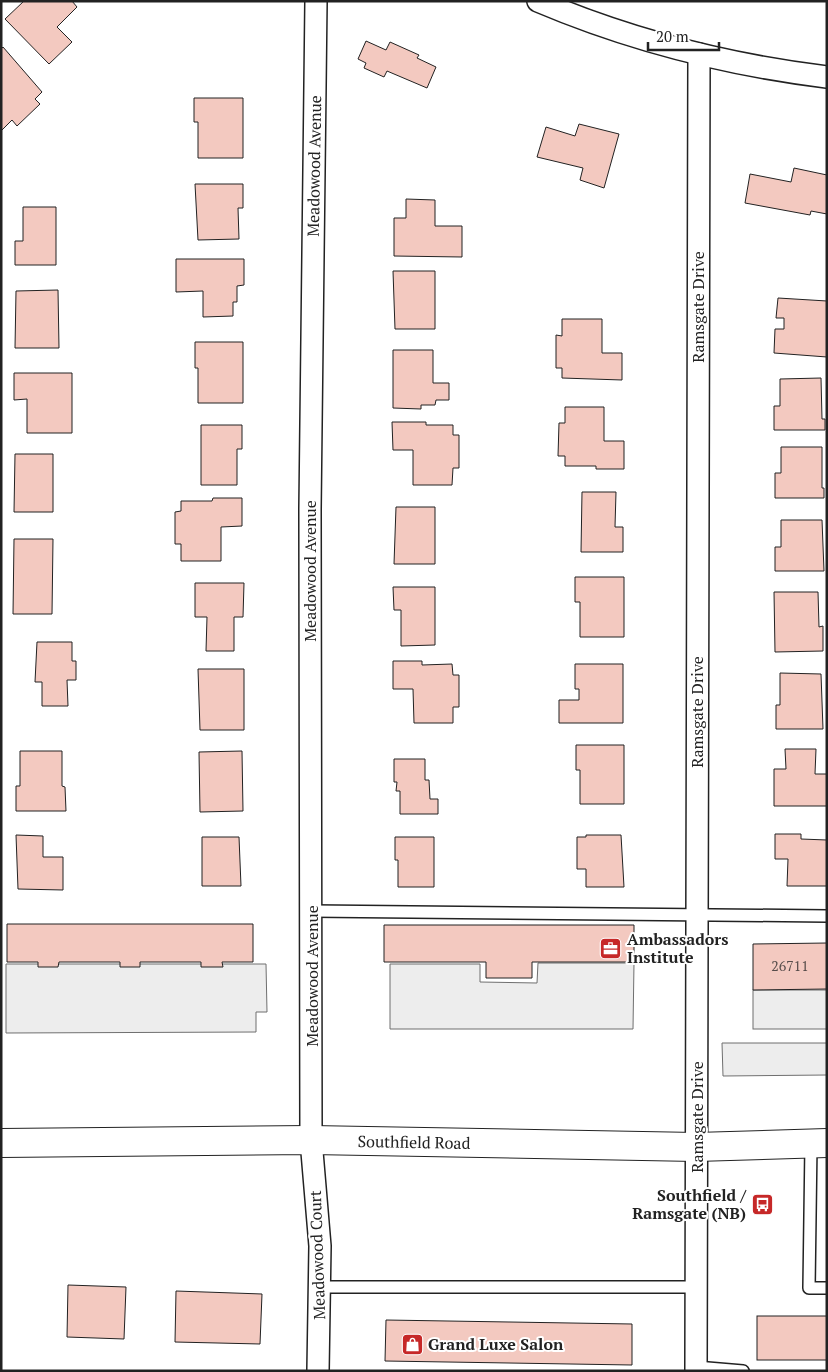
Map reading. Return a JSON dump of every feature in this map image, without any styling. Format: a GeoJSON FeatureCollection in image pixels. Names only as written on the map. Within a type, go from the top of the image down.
{"type":"FeatureCollection","features":[{"type":"Feature","properties":{"kind":"main road","name":"Southfield Road"},"geometry":{"type":"LineString","coordinates":[[1,1142],[311,1140],[696,1147],[819,1143]]}},
{"type":"Feature","properties":{"kind":"street","name":"Meadowood Avenue"},"geometry":{"type":"LineString","coordinates":[[311,1140],[310,509],[316,1]]}},
{"type":"Feature","properties":{"kind":"street"},"geometry":{"type":"LineString","coordinates":[[538,1],[637,37],[699,54],[827,77]]}},
{"type":"Feature","properties":{"kind":"street","name":"Ramsgate Drive"},"geometry":{"type":"LineString","coordinates":[[696,1369],[699,54]]}},
{"type":"Feature","properties":{"kind":"street","name":"Meadowood Court"},"geometry":{"type":"LineString","coordinates":[[311,1140],[320,1246],[318,1371]]}},
{"type":"Feature","properties":{"kind":"lane"},"geometry":{"type":"LineString","coordinates":[[312,911],[827,916]]}},
{"type":"Feature","properties":{"kind":"lane"},"geometry":{"type":"LineString","coordinates":[[819,1143],[809,1288],[827,1288]]}},
{"type":"Feature","properties":{"kind":"lane"},"geometry":{"type":"LineString","coordinates":[[320,1286],[697,1287]]}},
{"type":"Feature","properties":{"kind":"lane"},"geometry":{"type":"LineString","coordinates":[[696,1369],[743,1371]]}},
{"type":"Feature","properties":{"kind":"shaded area"},"geometry":{"type":"Polygon","coordinates":[[[538,963],[634,963],[633,1029],[390,1029],[390,964],[480,964],[480,982],[537,983],[538,963]]]}},
{"type":"Feature","properties":{"kind":"shaded area"},"geometry":{"type":"Polygon","coordinates":[[[6,964],[266,964],[267,1012],[256,1012],[256,1032],[6,1033],[6,964]]]}},
{"type":"Feature","properties":{"kind":"shaded area"},"geometry":{"type":"Polygon","coordinates":[[[753,990],[827,990],[827,1029],[753,1029],[753,990]]]}},
{"type":"Feature","properties":{"kind":"shaded area"},"geometry":{"type":"Polygon","coordinates":[[[722,1043],[827,1043],[827,1075],[723,1076],[722,1043]]]}},
{"type":"Feature","properties":{"kind":"building"},"geometry":{"type":"Polygon","coordinates":[[[24,1],[72,1],[77,7],[57,27],[72,42],[49,64],[5,19],[24,1]]]}},
{"type":"Feature","properties":{"kind":"building"},"geometry":{"type":"Polygon","coordinates":[[[366,41],[386,50],[390,42],[419,55],[417,58],[436,67],[427,88],[387,71],[384,77],[364,68],[366,63],[358,59],[366,41]]]}},
{"type":"Feature","properties":{"kind":"building"},"geometry":{"type":"Polygon","coordinates":[[[3,47],[42,92],[35,99],[40,104],[17,126],[12,120],[1,131],[1,49],[3,47]]]}},
{"type":"Feature","properties":{"kind":"building"},"geometry":{"type":"Polygon","coordinates":[[[194,98],[243,98],[243,158],[198,158],[198,122],[194,122],[194,98]]]}},
{"type":"Feature","properties":{"kind":"building"},"geometry":{"type":"Polygon","coordinates":[[[579,124],[619,134],[604,188],[580,180],[583,168],[537,157],[546,127],[575,136],[579,124]]]}},
{"type":"Feature","properties":{"kind":"building"},"geometry":{"type":"Polygon","coordinates":[[[794,168],[827,175],[827,214],[811,211],[810,215],[745,203],[750,174],[791,182],[794,168]]]}},
{"type":"Feature","properties":{"kind":"building"},"geometry":{"type":"Polygon","coordinates":[[[195,184],[243,184],[243,208],[238,208],[239,239],[198,240],[195,184]]]}},
{"type":"Feature","properties":{"kind":"building"},"geometry":{"type":"Polygon","coordinates":[[[406,199],[435,200],[435,226],[462,226],[462,257],[394,256],[394,218],[406,218],[406,199]]]}},
{"type":"Feature","properties":{"kind":"building"},"geometry":{"type":"Polygon","coordinates":[[[23,207],[56,207],[56,265],[15,265],[15,241],[23,241],[23,207]]]}},
{"type":"Feature","properties":{"kind":"building"},"geometry":{"type":"Polygon","coordinates":[[[176,259],[244,259],[244,285],[237,286],[237,302],[233,302],[233,316],[203,317],[203,291],[176,292],[176,259]]]}},
{"type":"Feature","properties":{"kind":"building"},"geometry":{"type":"Polygon","coordinates":[[[393,271],[435,271],[435,329],[395,329],[393,271]]]}},
{"type":"Feature","properties":{"kind":"building"},"geometry":{"type":"Polygon","coordinates":[[[58,290],[59,348],[15,348],[16,291],[58,290]]]}},
{"type":"Feature","properties":{"kind":"building"},"geometry":{"type":"Polygon","coordinates":[[[778,298],[827,301],[827,357],[774,353],[775,329],[784,329],[784,318],[776,318],[778,298]]]}},
{"type":"Feature","properties":{"kind":"building"},"geometry":{"type":"Polygon","coordinates":[[[562,319],[602,319],[602,353],[622,353],[622,380],[562,378],[562,368],[556,368],[556,335],[562,336],[562,319]]]}},
{"type":"Feature","properties":{"kind":"building"},"geometry":{"type":"Polygon","coordinates":[[[195,342],[243,342],[243,403],[198,403],[198,368],[195,368],[195,342]]]}},
{"type":"Feature","properties":{"kind":"building"},"geometry":{"type":"Polygon","coordinates":[[[393,350],[433,350],[433,383],[449,383],[449,400],[436,400],[435,405],[421,405],[421,409],[393,408],[393,350]]]}},
{"type":"Feature","properties":{"kind":"building"},"geometry":{"type":"Polygon","coordinates":[[[14,373],[72,373],[72,433],[27,433],[27,399],[14,400],[14,373]]]}},
{"type":"Feature","properties":{"kind":"building"},"geometry":{"type":"Polygon","coordinates":[[[821,378],[822,419],[825,419],[825,430],[774,430],[774,406],[780,406],[780,379],[821,378]]]}},
{"type":"Feature","properties":{"kind":"building"},"geometry":{"type":"Polygon","coordinates":[[[565,407],[604,407],[604,441],[624,441],[624,469],[596,469],[596,466],[565,466],[565,456],[558,456],[559,423],[565,423],[565,407]]]}},
{"type":"Feature","properties":{"kind":"building"},"geometry":{"type":"Polygon","coordinates":[[[392,422],[426,422],[426,425],[453,425],[453,435],[459,435],[459,468],[453,468],[452,485],[413,485],[413,450],[393,450],[392,422]]]}},
{"type":"Feature","properties":{"kind":"building"},"geometry":{"type":"Polygon","coordinates":[[[201,425],[242,425],[242,449],[237,449],[237,485],[201,485],[201,425]]]}},
{"type":"Feature","properties":{"kind":"building"},"geometry":{"type":"Polygon","coordinates":[[[781,447],[822,447],[822,488],[824,488],[824,498],[775,498],[775,473],[781,473],[781,447]]]}},
{"type":"Feature","properties":{"kind":"building"},"geometry":{"type":"Polygon","coordinates":[[[15,454],[53,454],[53,512],[14,512],[15,454]]]}},
{"type":"Feature","properties":{"kind":"building"},"geometry":{"type":"Polygon","coordinates":[[[582,492],[616,492],[615,527],[623,527],[623,552],[581,552],[582,492]]]}},
{"type":"Feature","properties":{"kind":"building"},"geometry":{"type":"Polygon","coordinates":[[[213,498],[242,498],[242,526],[221,527],[221,561],[181,561],[181,544],[175,544],[175,512],[181,511],[181,501],[212,501],[213,498]]]}},
{"type":"Feature","properties":{"kind":"building"},"geometry":{"type":"Polygon","coordinates":[[[396,507],[435,507],[435,564],[394,564],[396,507]]]}},
{"type":"Feature","properties":{"kind":"building"},"geometry":{"type":"Polygon","coordinates":[[[781,520],[822,520],[824,571],[775,571],[775,547],[781,547],[781,520]]]}},
{"type":"Feature","properties":{"kind":"building"},"geometry":{"type":"Polygon","coordinates":[[[14,539],[53,539],[52,614],[13,614],[14,539]]]}},
{"type":"Feature","properties":{"kind":"building"},"geometry":{"type":"Polygon","coordinates":[[[575,577],[624,577],[624,637],[580,637],[580,602],[575,602],[575,577]]]}},
{"type":"Feature","properties":{"kind":"building"},"geometry":{"type":"Polygon","coordinates":[[[195,583],[244,583],[243,617],[234,617],[234,651],[206,651],[207,617],[195,617],[195,583]]]}},
{"type":"Feature","properties":{"kind":"building"},"geometry":{"type":"Polygon","coordinates":[[[393,587],[435,587],[435,645],[401,646],[401,610],[394,610],[393,587]]]}},
{"type":"Feature","properties":{"kind":"building"},"geometry":{"type":"Polygon","coordinates":[[[774,592],[818,592],[819,627],[823,626],[823,651],[775,652],[774,592]]]}},
{"type":"Feature","properties":{"kind":"building"},"geometry":{"type":"Polygon","coordinates":[[[37,642],[72,642],[72,661],[76,661],[76,680],[67,680],[68,706],[42,706],[42,682],[35,682],[37,642]]]}},
{"type":"Feature","properties":{"kind":"building"},"geometry":{"type":"Polygon","coordinates":[[[393,661],[422,661],[422,665],[452,664],[453,675],[459,675],[459,707],[453,707],[453,723],[414,723],[413,689],[393,689],[393,661]]]}},
{"type":"Feature","properties":{"kind":"building"},"geometry":{"type":"Polygon","coordinates":[[[575,664],[623,664],[623,723],[559,723],[559,700],[579,700],[579,689],[575,689],[575,664]]]}},
{"type":"Feature","properties":{"kind":"building"},"geometry":{"type":"Polygon","coordinates":[[[198,669],[244,669],[244,730],[200,730],[198,669]]]}},
{"type":"Feature","properties":{"kind":"building"},"geometry":{"type":"Polygon","coordinates":[[[780,673],[821,674],[823,729],[776,729],[776,705],[780,705],[780,673]]]}},
{"type":"Feature","properties":{"kind":"building"},"geometry":{"type":"Polygon","coordinates":[[[576,745],[624,745],[624,804],[580,804],[580,770],[576,770],[576,745]]]}},
{"type":"Feature","properties":{"kind":"building"},"geometry":{"type":"Polygon","coordinates":[[[785,749],[816,749],[815,774],[827,774],[827,806],[774,806],[774,769],[786,769],[785,749]]]}},
{"type":"Feature","properties":{"kind":"building"},"geometry":{"type":"Polygon","coordinates":[[[20,751],[62,751],[62,786],[65,787],[66,811],[16,811],[16,786],[20,786],[20,751]]]}},
{"type":"Feature","properties":{"kind":"building"},"geometry":{"type":"Polygon","coordinates":[[[242,751],[243,811],[200,812],[199,752],[242,751]]]}},
{"type":"Feature","properties":{"kind":"building"},"geometry":{"type":"Polygon","coordinates":[[[394,759],[425,759],[425,780],[429,780],[430,799],[438,799],[438,814],[400,814],[400,791],[396,791],[397,782],[394,782],[394,759]]]}},
{"type":"Feature","properties":{"kind":"building"},"geometry":{"type":"Polygon","coordinates":[[[775,834],[801,834],[801,839],[827,840],[827,886],[787,886],[788,859],[775,859],[775,834]]]}},
{"type":"Feature","properties":{"kind":"building"},"geometry":{"type":"Polygon","coordinates":[[[16,835],[43,836],[43,857],[63,857],[63,890],[18,889],[16,835]]]}},
{"type":"Feature","properties":{"kind":"building"},"geometry":{"type":"Polygon","coordinates":[[[586,835],[621,835],[624,887],[586,887],[586,869],[577,869],[577,837],[586,837],[586,835]]]}},
{"type":"Feature","properties":{"kind":"building"},"geometry":{"type":"Polygon","coordinates":[[[202,837],[239,837],[241,886],[202,886],[202,837]]]}},
{"type":"Feature","properties":{"kind":"building"},"geometry":{"type":"Polygon","coordinates":[[[395,837],[434,837],[434,887],[398,887],[398,860],[395,860],[395,837]]]}},
{"type":"Feature","properties":{"kind":"building"},"geometry":{"type":"Polygon","coordinates":[[[7,924],[253,924],[253,962],[222,962],[223,967],[201,967],[201,962],[140,962],[140,967],[120,967],[120,962],[59,962],[58,967],[38,967],[38,962],[7,962],[7,924]]]}},
{"type":"Feature","properties":{"kind":"building"},"geometry":{"type":"Polygon","coordinates":[[[384,925],[634,925],[634,962],[532,962],[532,978],[486,978],[486,962],[384,962],[384,925]]]}},
{"type":"Feature","properties":{"kind":"building"},"geometry":{"type":"Polygon","coordinates":[[[827,943],[827,989],[753,990],[753,944],[827,943]]]}},
{"type":"Feature","properties":{"kind":"building"},"geometry":{"type":"Polygon","coordinates":[[[68,1285],[126,1287],[124,1339],[67,1337],[68,1285]]]}},
{"type":"Feature","properties":{"kind":"building"},"geometry":{"type":"Polygon","coordinates":[[[176,1291],[262,1294],[260,1344],[175,1342],[176,1291]]]}},
{"type":"Feature","properties":{"kind":"building"},"geometry":{"type":"Polygon","coordinates":[[[757,1316],[827,1316],[827,1360],[757,1360],[757,1316]]]}},
{"type":"Feature","properties":{"kind":"building"},"geometry":{"type":"Polygon","coordinates":[[[386,1320],[632,1324],[632,1365],[385,1361],[386,1320]]]}},
{"type":"Feature","properties":{"kind":"place","name":"Ambassadors Institute"},"geometry":{"type":"Point","coordinates":[611,948]}},
{"type":"Feature","properties":{"kind":"place","name":"Southfield / Ramsgate (NB)"},"geometry":{"type":"Point","coordinates":[762,1204]}},
{"type":"Feature","properties":{"kind":"place","name":"Grand Luxe Salon"},"geometry":{"type":"Point","coordinates":[412,1344]}}]}
